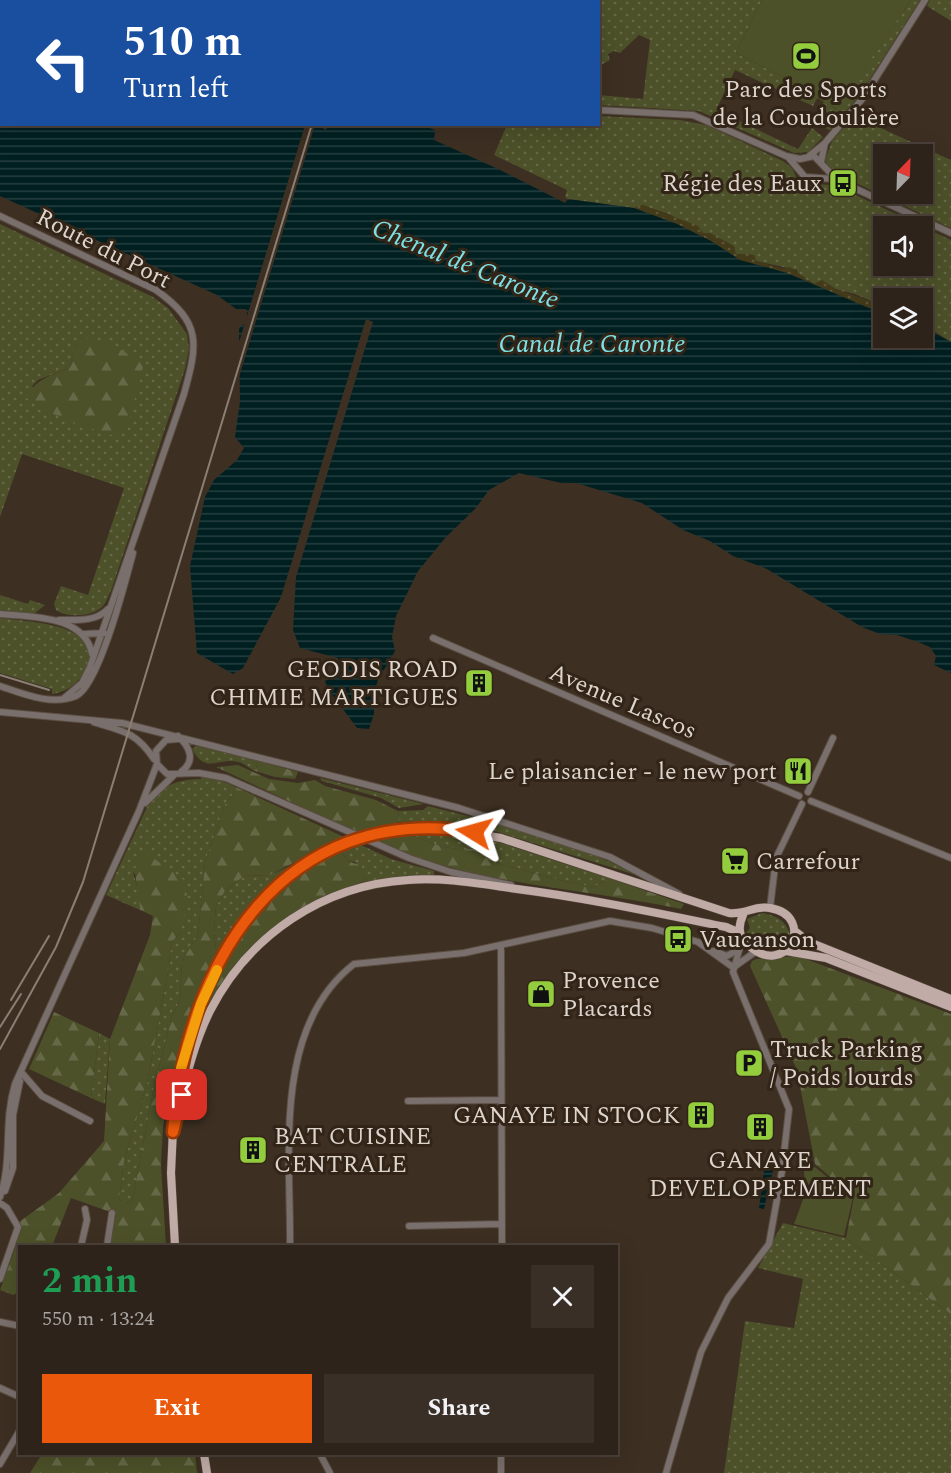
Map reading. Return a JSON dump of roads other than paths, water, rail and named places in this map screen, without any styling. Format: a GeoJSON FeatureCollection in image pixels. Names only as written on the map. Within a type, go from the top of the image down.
{"type":"FeatureCollection","features":[{"type":"Feature","properties":{"kind":"main road"},"geometry":{"type":"LineString","coordinates":[[176,1245],[171,1173],[179,1075],[189,1038],[211,982],[254,909],[276,886],[314,858],[345,843],[381,832],[434,827],[483,834],[697,904],[742,915],[751,910],[770,908],[788,918],[795,932],[809,942],[951,999]]}},
{"type":"Feature","properties":{"kind":"main road"},"geometry":{"type":"LineString","coordinates":[[173,1132],[192,1059],[211,1010],[248,956],[294,916],[345,891],[409,879],[455,881],[544,892],[726,927],[741,936],[755,952],[771,956],[786,951],[792,945],[795,932]]}},
{"type":"Feature","properties":{"kind":"main road"},"geometry":{"type":"LineString","coordinates":[[741,936],[742,915]]}},
{"type":"Feature","properties":{"kind":"main road"},"geometry":{"type":"LineString","coordinates":[[786,951],[826,958],[951,1007]]}},
{"type":"Feature","properties":{"kind":"main road"},"geometry":{"type":"LineString","coordinates":[[204,1455],[207,1473]]}},
{"type":"Feature","properties":{"kind":"street"},"geometry":{"type":"LineString","coordinates":[[801,171],[806,158],[825,143],[863,98],[925,0]]}},
{"type":"Feature","properties":{"kind":"street"},"geometry":{"type":"LineString","coordinates":[[600,110],[693,115],[786,156],[817,158],[837,180]]}},
{"type":"Feature","properties":{"kind":"street"},"geometry":{"type":"LineString","coordinates":[[816,178],[821,173],[825,143]]}},
{"type":"Feature","properties":{"kind":"street"},"geometry":{"type":"LineString","coordinates":[[786,156],[805,177],[837,180],[951,233]]}},
{"type":"Feature","properties":{"kind":"street","name":"Route du Port"},"geometry":{"type":"LineString","coordinates":[[0,216],[156,290],[181,310],[189,321],[196,348],[140,523],[93,657],[82,683],[63,699]]}},
{"type":"Feature","properties":{"kind":"street","name":"Route du Port"},"geometry":{"type":"LineString","coordinates":[[63,699],[77,696],[88,684],[109,633],[140,523]]}},
{"type":"Feature","properties":{"kind":"street"},"geometry":{"type":"LineString","coordinates":[[0,614],[53,621],[88,619],[99,616],[109,609]]}},
{"type":"Feature","properties":{"kind":"street"},"geometry":{"type":"LineString","coordinates":[[88,619],[109,633]]}},
{"type":"Feature","properties":{"kind":"street"},"geometry":{"type":"LineString","coordinates":[[53,621],[84,634],[102,630]]}},
{"type":"Feature","properties":{"kind":"street"},"geometry":{"type":"LineString","coordinates":[[84,634],[90,644],[93,657]]}},
{"type":"Feature","properties":{"kind":"street","name":"Avenue Lascos"},"geometry":{"type":"LineString","coordinates":[[433,638],[799,796]]}},
{"type":"Feature","properties":{"kind":"street"},"geometry":{"type":"LineString","coordinates":[[0,686],[42,699],[63,699]]}},
{"type":"Feature","properties":{"kind":"street"},"geometry":{"type":"LineString","coordinates":[[0,712],[122,723],[512,824],[610,857],[697,904]]}},
{"type":"Feature","properties":{"kind":"street"},"geometry":{"type":"LineString","coordinates":[[78,718],[135,736],[145,744],[161,770],[176,774],[199,772],[226,778],[409,858],[451,872],[544,892]]}},
{"type":"Feature","properties":{"kind":"street"},"geometry":{"type":"LineString","coordinates":[[0,1279],[18,1227],[0,1200],[14,1168],[14,1112],[22,1073],[140,811],[156,762],[156,751],[161,743],[180,738]]}},
{"type":"Feature","properties":{"kind":"street"},"geometry":{"type":"LineString","coordinates":[[140,811],[151,795],[184,770],[190,758],[180,738]]}},
{"type":"Feature","properties":{"kind":"street"},"geometry":{"type":"LineString","coordinates":[[802,804],[799,796],[808,792],[833,738]]}},
{"type":"Feature","properties":{"kind":"street"},"geometry":{"type":"LineString","coordinates":[[808,792],[811,801]]}},
{"type":"Feature","properties":{"kind":"street"},"geometry":{"type":"LineString","coordinates":[[770,908],[776,858],[802,804],[811,801],[951,858]]}},
{"type":"Feature","properties":{"kind":"street"},"geometry":{"type":"LineString","coordinates":[[290,1245],[290,1120],[298,1060],[311,1020],[342,974],[354,964],[420,959],[501,947],[535,936],[610,921],[652,928],[698,942],[727,956],[739,949]]}},
{"type":"Feature","properties":{"kind":"street"},"geometry":{"type":"LineString","coordinates":[[734,970],[741,936]]}},
{"type":"Feature","properties":{"kind":"street"},"geometry":{"type":"LineString","coordinates":[[666,1473],[701,1352],[728,1298],[769,1244],[782,1171],[789,1109],[734,970],[698,942]]}},
{"type":"Feature","properties":{"kind":"street"},"geometry":{"type":"LineString","coordinates":[[501,947],[501,1245]]}},
{"type":"Feature","properties":{"kind":"street"},"geometry":{"type":"LineString","coordinates":[[734,970],[755,952]]}},
{"type":"Feature","properties":{"kind":"street"},"geometry":{"type":"LineString","coordinates":[[22,1073],[42,1096],[90,1121]]}},
{"type":"Feature","properties":{"kind":"street"},"geometry":{"type":"LineString","coordinates":[[408,1101],[501,1100]]}},
{"type":"Feature","properties":{"kind":"street"},"geometry":{"type":"LineString","coordinates":[[81,1245],[87,1220],[85,1209]]}},
{"type":"Feature","properties":{"kind":"street"},"geometry":{"type":"LineString","coordinates":[[107,1245],[112,1213]]}},
{"type":"Feature","properties":{"kind":"street"},"geometry":{"type":"LineString","coordinates":[[409,1226],[501,1224]]}},
{"type":"Feature","properties":{"kind":"street"},"geometry":{"type":"LineString","coordinates":[[0,1322],[18,1326]]}},
{"type":"Feature","properties":{"kind":"street"},"geometry":{"type":"LineString","coordinates":[[0,1388],[18,1395]]}},
{"type":"Feature","properties":{"kind":"street"},"geometry":{"type":"LineString","coordinates":[[0,1464],[18,1433]]}},
{"type":"Feature","properties":{"kind":"street"},"geometry":{"type":"LineString","coordinates":[[321,1455],[330,1473]]}},
{"type":"Feature","properties":{"kind":"street"},"geometry":{"type":"LineString","coordinates":[[501,1455],[501,1473]]}},
{"type":"Feature","properties":{"kind":"water","name":"Canal de Caronte"},"geometry":{"type":"Polygon","coordinates":[[[0,126],[319,126],[326,130],[328,126],[424,126],[435,130],[434,140],[565,203],[568,199],[634,208],[677,224],[711,241],[740,260],[787,273],[873,310],[873,348],[933,348],[933,332],[951,342],[951,673],[934,665],[936,656],[930,647],[897,635],[880,634],[862,627],[767,569],[733,556],[710,541],[683,530],[642,503],[576,483],[561,483],[519,473],[489,490],[475,509],[446,537],[418,571],[396,616],[392,637],[395,651],[378,680],[374,693],[374,714],[369,729],[357,728],[328,689],[325,681],[336,675],[341,668],[338,658],[300,648],[293,630],[296,577],[373,322],[366,319],[281,597],[243,668],[233,674],[197,653],[190,566],[205,497],[214,480],[237,460],[244,448],[235,437],[240,402],[239,330],[240,326],[249,323],[246,309],[236,309],[217,295],[0,196],[0,126]]]}},
{"type":"Feature","properties":{"kind":"water"},"geometry":{"type":"Polygon","coordinates":[[[765,1163],[774,1166],[764,1209],[759,1208],[765,1163]]]}},
{"type":"Feature","properties":{"kind":"railway"},"geometry":{"type":"LineString","coordinates":[[0,1049],[56,947],[83,882],[311,126]]}},
{"type":"Feature","properties":{"kind":"railway"},"geometry":{"type":"LineString","coordinates":[[0,675],[49,690]]}},
{"type":"Feature","properties":{"kind":"railway"},"geometry":{"type":"LineString","coordinates":[[11,1000],[49,936]]}},
{"type":"Feature","properties":{"kind":"railway"},"geometry":{"type":"LineString","coordinates":[[0,1027],[21,994]]}},
{"type":"Feature","properties":{"kind":"place","name":"Parc des Sports de la Coudoulière"},"geometry":{"type":"Point","coordinates":[806,56]}},
{"type":"Feature","properties":{"kind":"place","name":"Régie des Eaux"},"geometry":{"type":"Point","coordinates":[843,183]}},
{"type":"Feature","properties":{"kind":"place","name":"GEODIS ROAD CHIMIE MARTIGUES"},"geometry":{"type":"Point","coordinates":[479,683]}},
{"type":"Feature","properties":{"kind":"place","name":"Le plaisancier - le new port"},"geometry":{"type":"Point","coordinates":[798,771]}},
{"type":"Feature","properties":{"kind":"place","name":"Carrefour"},"geometry":{"type":"Point","coordinates":[735,861]}},
{"type":"Feature","properties":{"kind":"place","name":"Vaucanson"},"geometry":{"type":"Point","coordinates":[678,939]}},
{"type":"Feature","properties":{"kind":"place","name":"Provence Placards"},"geometry":{"type":"Point","coordinates":[541,994]}},
{"type":"Feature","properties":{"kind":"place","name":"Truck Parking / Poids lourds"},"geometry":{"type":"Point","coordinates":[749,1063]}},
{"type":"Feature","properties":{"kind":"place","name":"GANAYE IN STOCK"},"geometry":{"type":"Point","coordinates":[701,1115]}},
{"type":"Feature","properties":{"kind":"place","name":"GANAYE DEVELOPPEMENT"},"geometry":{"type":"Point","coordinates":[760,1127]}},
{"type":"Feature","properties":{"kind":"place","name":"BAT CUISINE CENTRALE"},"geometry":{"type":"Point","coordinates":[253,1150]}},
{"type":"Feature","properties":{"kind":"water label","name":"Chenal de Caronte"},"geometry":{"type":"Point","coordinates":[466,263]}}]}
